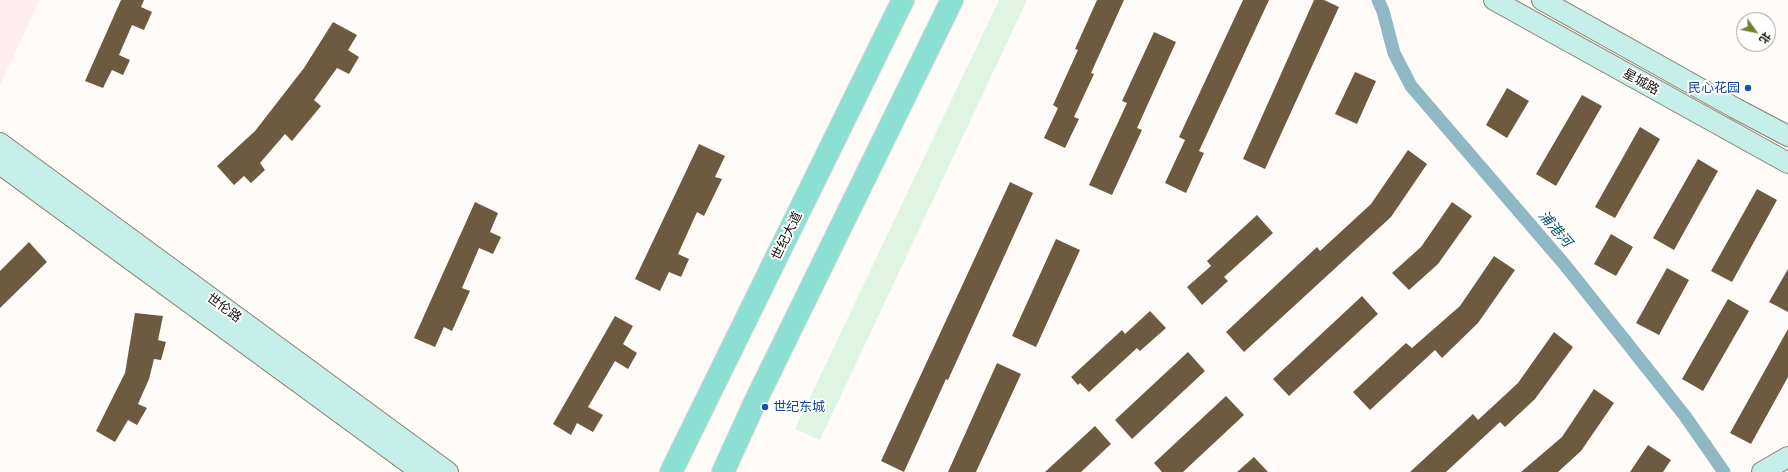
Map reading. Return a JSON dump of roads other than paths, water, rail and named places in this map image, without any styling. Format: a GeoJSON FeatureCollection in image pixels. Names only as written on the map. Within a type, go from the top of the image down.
{"type":"FeatureCollection","features":[{"type":"Feature","properties":{"kind":"main road","name":"世纪大道"},"geometry":{"type":"LineString","coordinates":[[671,472],[903,0]]}},
{"type":"Feature","properties":{"kind":"main road"},"geometry":{"type":"LineString","coordinates":[[723,472],[755,402],[952,0]]}},
{"type":"Feature","properties":{"kind":"main road","name":"星城路"},"geometry":{"type":"LineString","coordinates":[[1494,0],[1788,163]]}},
{"type":"Feature","properties":{"kind":"main road","name":"星城路"},"geometry":{"type":"LineString","coordinates":[[1542,0],[1788,136]]}},
{"type":"Feature","properties":{"kind":"main road","name":"世伦路"},"geometry":{"type":"LineString","coordinates":[[0,143],[448,472]]}},
{"type":"Feature","properties":{"kind":"main road","name":"世伦路"},"geometry":{"type":"LineString","coordinates":[[0,164],[421,472]]}},
{"type":"Feature","properties":{"kind":"main road"},"geometry":{"type":"LineString","coordinates":[[1762,472],[1788,457]]}},
{"type":"Feature","properties":{"kind":"waterway","name":"浦港河"},"geometry":{"type":"LineString","coordinates":[[1378,0],[1383,11],[1394,53],[1411,86],[1565,265],[1685,416],[1724,472]]}},
{"type":"Feature","properties":{"kind":"place","name":"民心花园"},"geometry":{"type":"Point","coordinates":[1748,88]}},
{"type":"Feature","properties":{"kind":"place","name":"世纪东城"},"geometry":{"type":"Point","coordinates":[765,407]}}]}
